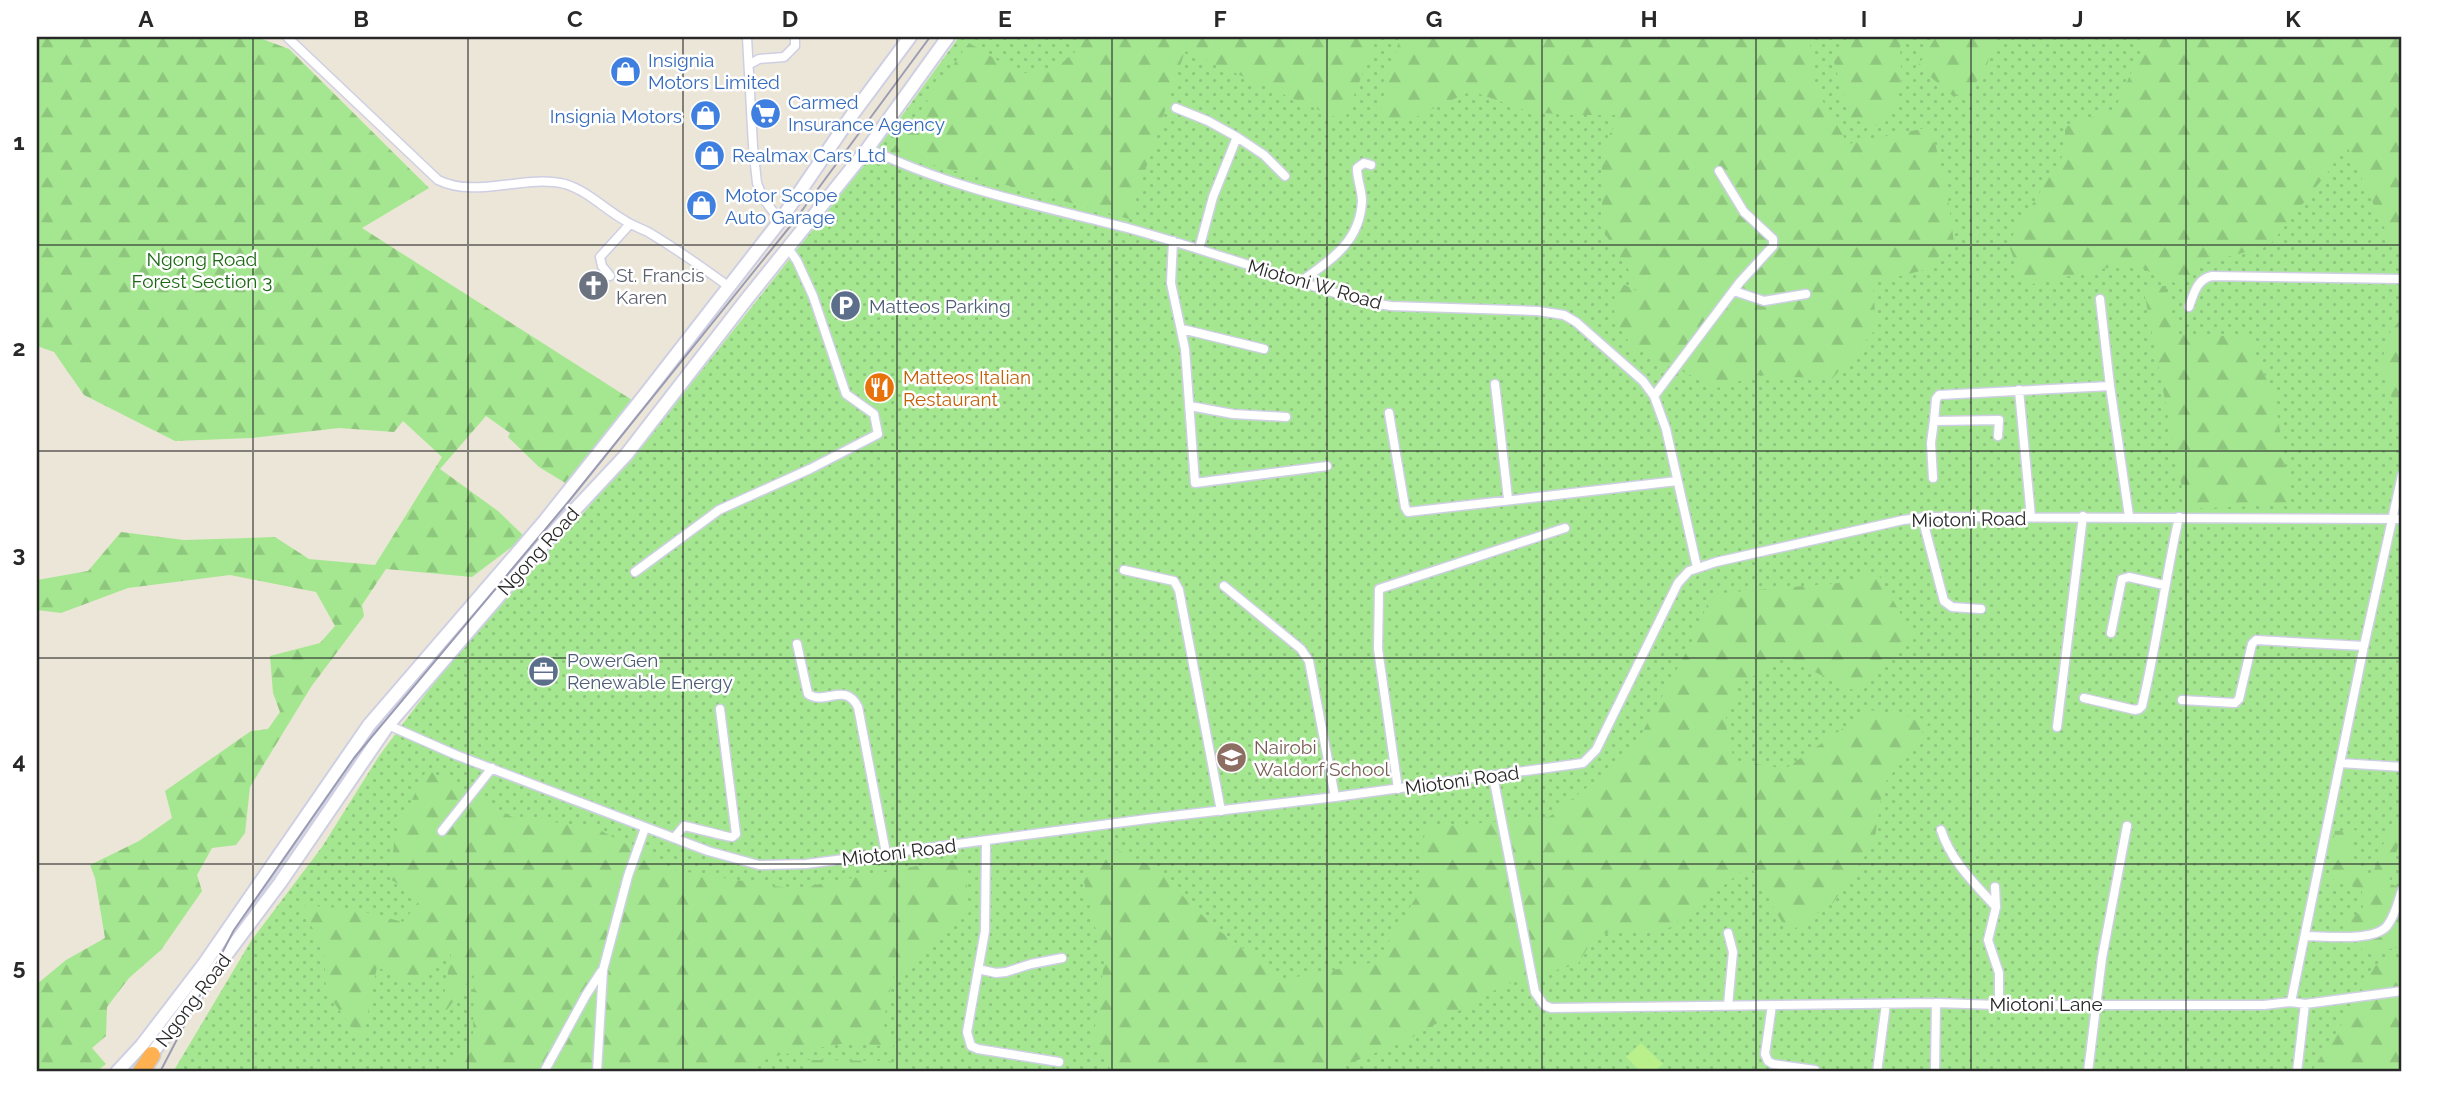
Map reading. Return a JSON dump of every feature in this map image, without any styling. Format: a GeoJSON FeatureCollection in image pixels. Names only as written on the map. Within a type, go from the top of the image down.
{"type":"FeatureCollection","features":[{"type":"Feature","properties":{"kind":"highway"},"geometry":{"type":"LineString","coordinates":[[138,1072],[152,1055]]}},
{"type":"Feature","properties":{"kind":"main road","name":"Ngong Road"},"geometry":{"type":"LineString","coordinates":[[117,1072],[142,1045],[189,984],[369,725],[543,523],[644,396],[780,221],[910,37]]}},
{"type":"Feature","properties":{"kind":"main road","name":"Ngong Road"},"geometry":{"type":"LineString","coordinates":[[152,1055],[280,883],[388,724],[553,533],[626,455],[868,148],[948,37]]}},
{"type":"Feature","properties":{"kind":"main road"},"geometry":{"type":"LineString","coordinates":[[644,396],[651,407],[664,406]]}},
{"type":"Feature","properties":{"kind":"street"},"geometry":{"type":"LineString","coordinates":[[287,37],[438,180],[448,186],[565,184],[648,233],[728,286]]}},
{"type":"Feature","properties":{"kind":"street"},"geometry":{"type":"LineString","coordinates":[[747,37],[757,183],[763,198],[780,221]]}},
{"type":"Feature","properties":{"kind":"street"},"geometry":{"type":"LineString","coordinates":[[750,64],[758,59],[779,59],[795,46],[795,37]]}},
{"type":"Feature","properties":{"kind":"street"},"geometry":{"type":"LineString","coordinates":[[1176,108],[1223,128],[1264,155],[1285,176]]}},
{"type":"Feature","properties":{"kind":"street"},"geometry":{"type":"LineString","coordinates":[[1199,248],[1213,197],[1237,137]]}},
{"type":"Feature","properties":{"kind":"street","name":"Miotoni W Road"},"geometry":{"type":"LineString","coordinates":[[868,148],[898,163],[990,194],[1199,248],[1375,304],[1538,311],[1564,315],[1620,360],[1643,381],[1654,396],[1666,429],[1697,567]]}},
{"type":"Feature","properties":{"kind":"street"},"geometry":{"type":"LineString","coordinates":[[1300,282],[1331,259],[1353,237],[1362,205],[1357,168],[1364,163],[1371,165]]}},
{"type":"Feature","properties":{"kind":"street"},"geometry":{"type":"LineString","coordinates":[[1654,396],[1755,264],[1773,246],[1774,242],[1769,234],[1744,212],[1719,171]]}},
{"type":"Feature","properties":{"kind":"street"},"geometry":{"type":"LineString","coordinates":[[610,276],[602,266],[600,257],[629,224]]}},
{"type":"Feature","properties":{"kind":"street"},"geometry":{"type":"LineString","coordinates":[[1173,241],[1171,283],[1182,329],[1195,483],[1327,466]]}},
{"type":"Feature","properties":{"kind":"street"},"geometry":{"type":"LineString","coordinates":[[635,572],[719,510],[810,470],[878,434],[873,414],[846,394],[813,296],[788,248]]}},
{"type":"Feature","properties":{"kind":"street"},"geometry":{"type":"LineString","coordinates":[[2189,307],[2198,284],[2204,277],[2402,279]]}},
{"type":"Feature","properties":{"kind":"street"},"geometry":{"type":"LineString","coordinates":[[1734,291],[1765,301],[1806,294]]}},
{"type":"Feature","properties":{"kind":"street"},"geometry":{"type":"LineString","coordinates":[[2101,299],[2110,386],[2129,516]]}},
{"type":"Feature","properties":{"kind":"street"},"geometry":{"type":"LineString","coordinates":[[1182,329],[1264,349]]}},
{"type":"Feature","properties":{"kind":"street"},"geometry":{"type":"LineString","coordinates":[[1495,384],[1508,499]]}},
{"type":"Feature","properties":{"kind":"street"},"geometry":{"type":"LineString","coordinates":[[1933,478],[1931,443],[1936,399],[1939,395],[2110,386]]}},
{"type":"Feature","properties":{"kind":"street"},"geometry":{"type":"LineString","coordinates":[[2019,390],[2031,517]]}},
{"type":"Feature","properties":{"kind":"street"},"geometry":{"type":"LineString","coordinates":[[1190,406],[1233,414],[1286,417]]}},
{"type":"Feature","properties":{"kind":"street"},"geometry":{"type":"LineString","coordinates":[[1390,413],[1405,508],[1408,512],[1677,481]]}},
{"type":"Feature","properties":{"kind":"street"},"geometry":{"type":"LineString","coordinates":[[1934,421],[1998,420],[1998,436]]}},
{"type":"Feature","properties":{"kind":"street"},"geometry":{"type":"LineString","coordinates":[[2291,1002],[2364,646],[2398,519],[2402,475]]}},
{"type":"Feature","properties":{"kind":"street"},"geometry":{"type":"LineString","coordinates":[[2057,727],[2083,516]]}},
{"type":"Feature","properties":{"kind":"street"},"geometry":{"type":"LineString","coordinates":[[1922,517],[1944,601],[1952,607],[1981,609]]}},
{"type":"Feature","properties":{"kind":"street","name":"Miotoni Road"},"geometry":{"type":"LineString","coordinates":[[388,724],[456,755],[719,854],[759,865],[806,864],[1579,764],[1592,756],[1669,598],[1682,578],[1697,567],[1922,517],[2398,519]]}},
{"type":"Feature","properties":{"kind":"street"},"geometry":{"type":"LineString","coordinates":[[2084,698],[2135,710],[2142,706],[2179,517]]}},
{"type":"Feature","properties":{"kind":"street"},"geometry":{"type":"LineString","coordinates":[[1398,789],[1378,649],[1379,590],[1565,528]]}},
{"type":"Feature","properties":{"kind":"street"},"geometry":{"type":"LineString","coordinates":[[1124,570],[1174,581],[1180,590],[1221,811]]}},
{"type":"Feature","properties":{"kind":"street"},"geometry":{"type":"LineString","coordinates":[[2111,633],[2122,579],[2129,577],[2164,585]]}},
{"type":"Feature","properties":{"kind":"street"},"geometry":{"type":"LineString","coordinates":[[1224,586],[1301,649],[1309,661],[1335,797]]}},
{"type":"Feature","properties":{"kind":"street"},"geometry":{"type":"LineString","coordinates":[[2182,700],[2235,703],[2239,699],[2252,644],[2256,640],[2364,646]]}},
{"type":"Feature","properties":{"kind":"street"},"geometry":{"type":"LineString","coordinates":[[797,644],[808,694],[814,698],[845,694],[854,700],[858,707],[886,853]]}},
{"type":"Feature","properties":{"kind":"street"},"geometry":{"type":"LineString","coordinates":[[674,838],[684,827],[731,838],[736,834],[720,709]]}},
{"type":"Feature","properties":{"kind":"street"},"geometry":{"type":"LineString","coordinates":[[2340,763],[2402,767]]}},
{"type":"Feature","properties":{"kind":"street"},"geometry":{"type":"LineString","coordinates":[[442,831],[492,768]]}},
{"type":"Feature","properties":{"kind":"street","name":"Miotoni Lane"},"geometry":{"type":"LineString","coordinates":[[1493,776],[1535,992],[1544,1005],[1551,1008],[1936,1003],[2264,1005],[2291,1002],[2305,1004],[2402,991]]}},
{"type":"Feature","properties":{"kind":"street"},"geometry":{"type":"LineString","coordinates":[[2088,1072],[2095,1029],[2095,1004],[2127,826]]}},
{"type":"Feature","properties":{"kind":"street"},"geometry":{"type":"LineString","coordinates":[[597,1072],[603,970],[628,876],[645,828]]}},
{"type":"Feature","properties":{"kind":"street"},"geometry":{"type":"LineString","coordinates":[[1941,830],[1956,861],[1996,907]]}},
{"type":"Feature","properties":{"kind":"street"},"geometry":{"type":"LineString","coordinates":[[986,841],[985,921],[967,1032],[971,1046],[1059,1062]]}},
{"type":"Feature","properties":{"kind":"street"},"geometry":{"type":"LineString","coordinates":[[1995,887],[1996,907],[1988,940],[1998,973],[1999,1005]]}},
{"type":"Feature","properties":{"kind":"street"},"geometry":{"type":"LineString","coordinates":[[2305,936],[2364,936],[2379,933],[2387,927],[2394,914],[2402,890]]}},
{"type":"Feature","properties":{"kind":"street"},"geometry":{"type":"LineString","coordinates":[[1728,933],[1733,952],[1728,1005]]}},
{"type":"Feature","properties":{"kind":"street"},"geometry":{"type":"LineString","coordinates":[[978,969],[1006,972],[1062,958]]}},
{"type":"Feature","properties":{"kind":"street"},"geometry":{"type":"LineString","coordinates":[[544,1072],[586,995],[603,970]]}},
{"type":"Feature","properties":{"kind":"street"},"geometry":{"type":"LineString","coordinates":[[1934,1072],[1936,1003]]}},
{"type":"Feature","properties":{"kind":"street"},"geometry":{"type":"LineString","coordinates":[[1877,1072],[1886,1004]]}},
{"type":"Feature","properties":{"kind":"street"},"geometry":{"type":"LineString","coordinates":[[2297,1072],[2305,1004]]}},
{"type":"Feature","properties":{"kind":"street"},"geometry":{"type":"LineString","coordinates":[[1772,1005],[1765,1054],[1768,1061],[1815,1070]]}},
{"type":"Feature","properties":{"kind":"green space","name":"Ngong Road Forest Section 3"},"geometry":{"type":"Polygon","coordinates":[[[37,37],[257,37],[289,49],[429,188],[362,228],[632,400],[567,484],[539,467],[508,437],[510,433],[486,416],[440,469],[498,511],[525,537],[472,577],[386,569],[362,605],[364,616],[311,687],[250,787],[245,833],[236,845],[212,848],[197,875],[202,891],[161,950],[129,978],[107,1007],[106,1036],[92,1048],[106,1064],[96,1072],[37,1072],[37,984],[66,960],[105,938],[95,878],[90,865],[139,841],[172,818],[165,791],[251,731],[268,729],[280,712],[273,693],[270,656],[320,643],[335,626],[316,592],[230,575],[128,588],[61,613],[37,610],[37,580],[88,571],[121,532],[184,540],[275,537],[309,559],[375,565],[442,457],[403,421],[394,432],[339,428],[251,438],[175,441],[84,395],[54,352],[37,346],[37,37]]]}},
{"type":"Feature","properties":{"kind":"green space"},"geometry":{"type":"Polygon","coordinates":[[[959,37],[2402,37],[2402,1072],[173,1072],[251,941],[322,847],[379,756],[414,709],[469,638],[579,518],[657,427],[893,128],[959,37]]]}},
{"type":"Feature","properties":{"kind":"green space"},"geometry":{"type":"Polygon","coordinates":[[[1078,37],[1377,37],[1344,121],[1185,51],[1129,219],[890,153],[969,43],[1020,74],[1056,68],[1076,51],[1078,37]]]}},
{"type":"Feature","properties":{"kind":"green space"},"geometry":{"type":"Polygon","coordinates":[[[1401,37],[1810,37],[1812,83],[1848,144],[1931,127],[1947,191],[1954,243],[1924,270],[1873,283],[1876,329],[1832,379],[1759,375],[1717,388],[1632,347],[1614,318],[1615,280],[1645,295],[1600,226],[1603,194],[1601,149],[1621,115],[1530,112],[1471,91],[1414,118],[1379,120],[1389,69],[1401,37]]]}},
{"type":"Feature","properties":{"kind":"green space"},"geometry":{"type":"Polygon","coordinates":[[[1850,37],[1914,37],[1900,46],[1902,88],[1883,127],[1850,119],[1834,62],[1850,37]]]}},
{"type":"Feature","properties":{"kind":"green space"},"geometry":{"type":"Polygon","coordinates":[[[1936,37],[1996,37],[1983,77],[1954,97],[1918,66],[1936,37]]]}},
{"type":"Feature","properties":{"kind":"green space"},"geometry":{"type":"Polygon","coordinates":[[[2147,37],[2402,37],[2402,248],[2392,245],[2346,144],[2328,172],[2269,246],[2199,264],[2184,287],[2130,263],[2024,286],[2008,243],[2065,152],[2065,127],[2115,109],[2147,37]]]}},
{"type":"Feature","properties":{"kind":"green space"},"geometry":{"type":"Polygon","coordinates":[[[2143,286],[2166,286],[2177,334],[2249,337],[2275,399],[2291,504],[2186,509],[2143,286]]]}},
{"type":"Feature","properties":{"kind":"green space"},"geometry":{"type":"Polygon","coordinates":[[[2402,318],[2402,425],[2381,369],[2387,336],[2402,318]]]}},
{"type":"Feature","properties":{"kind":"green space"},"geometry":{"type":"Polygon","coordinates":[[[1877,572],[1911,632],[1855,691],[1783,657],[1738,686],[1725,721],[1734,760],[1785,769],[1869,710],[1931,720],[1883,786],[1874,843],[1833,903],[1788,933],[1750,865],[1669,928],[1596,934],[1578,964],[1504,985],[1411,1038],[1329,1072],[1112,1072],[1093,1041],[1104,963],[1082,874],[1115,849],[1156,869],[1214,927],[1285,979],[1376,962],[1420,891],[1425,828],[1549,817],[1631,753],[1695,636],[1711,594],[1839,583],[1877,572]]]}},
{"type":"Feature","properties":{"kind":"green space"},"geometry":{"type":"Polygon","coordinates":[[[427,769],[512,817],[594,827],[674,870],[794,889],[965,857],[969,913],[893,977],[883,1023],[894,1048],[851,1042],[770,1057],[748,1072],[443,1072],[473,1038],[474,974],[440,1019],[453,943],[415,985],[377,967],[362,1043],[326,991],[324,949],[300,905],[353,909],[403,922],[421,898],[390,879],[395,835],[427,769]]]}},
{"type":"Feature","properties":{"kind":"green space"},"geometry":{"type":"Polygon","coordinates":[[[2402,812],[2402,829],[2389,883],[2402,889],[2402,947],[2365,953],[2341,923],[2363,911],[2362,890],[2332,879],[2331,854],[2335,831],[2363,830],[2350,845],[2351,865],[2372,876],[2384,842],[2402,812]]]}},
{"type":"Feature","properties":{"kind":"green space"},"geometry":{"type":"Polygon","coordinates":[[[2398,957],[2402,969],[2402,1072],[2311,1072],[2343,1022],[2373,966],[2398,957]]]}},
{"type":"Feature","properties":{"kind":"green space"},"geometry":{"type":"Polygon","coordinates":[[[1641,1043],[1663,1064],[1653,1072],[1641,1072],[1626,1057],[1641,1043]]]}},
{"type":"Feature","properties":{"kind":"green space"},"geometry":{"type":"Polygon","coordinates":[[[807,1060],[889,1061],[916,1072],[801,1072],[807,1060]]]}},
{"type":"Feature","properties":{"kind":"tram line"},"geometry":{"type":"LineString","coordinates":[[160,1072],[234,930],[354,758],[569,501],[792,224],[930,37]]}},
{"type":"Feature","properties":{"kind":"place","name":"Insignia Motors Limited"},"geometry":{"type":"Point","coordinates":[625,71]}},
{"type":"Feature","properties":{"kind":"place","name":"Carmed Insurance Agency"},"geometry":{"type":"Point","coordinates":[765,113]}},
{"type":"Feature","properties":{"kind":"place","name":"Insignia Motors"},"geometry":{"type":"Point","coordinates":[705,116]}},
{"type":"Feature","properties":{"kind":"place","name":"Realmax Cars Ltd"},"geometry":{"type":"Point","coordinates":[709,155]}},
{"type":"Feature","properties":{"kind":"place","name":"Motor Scope Auto Garage"},"geometry":{"type":"Point","coordinates":[702,206]}},
{"type":"Feature","properties":{"kind":"place","name":"St. Francis Karen"},"geometry":{"type":"Point","coordinates":[593,286]}},
{"type":"Feature","properties":{"kind":"place","name":"Matteos Parking"},"geometry":{"type":"Point","coordinates":[846,306]}},
{"type":"Feature","properties":{"kind":"place","name":"Matteos Italian Restaurant"},"geometry":{"type":"Point","coordinates":[880,388]}},
{"type":"Feature","properties":{"kind":"place","name":"PowerGen Renewable Energy"},"geometry":{"type":"Point","coordinates":[544,671]}},
{"type":"Feature","properties":{"kind":"place","name":"Nairobi Waldorf School"},"geometry":{"type":"Point","coordinates":[1231,758]}}]}
